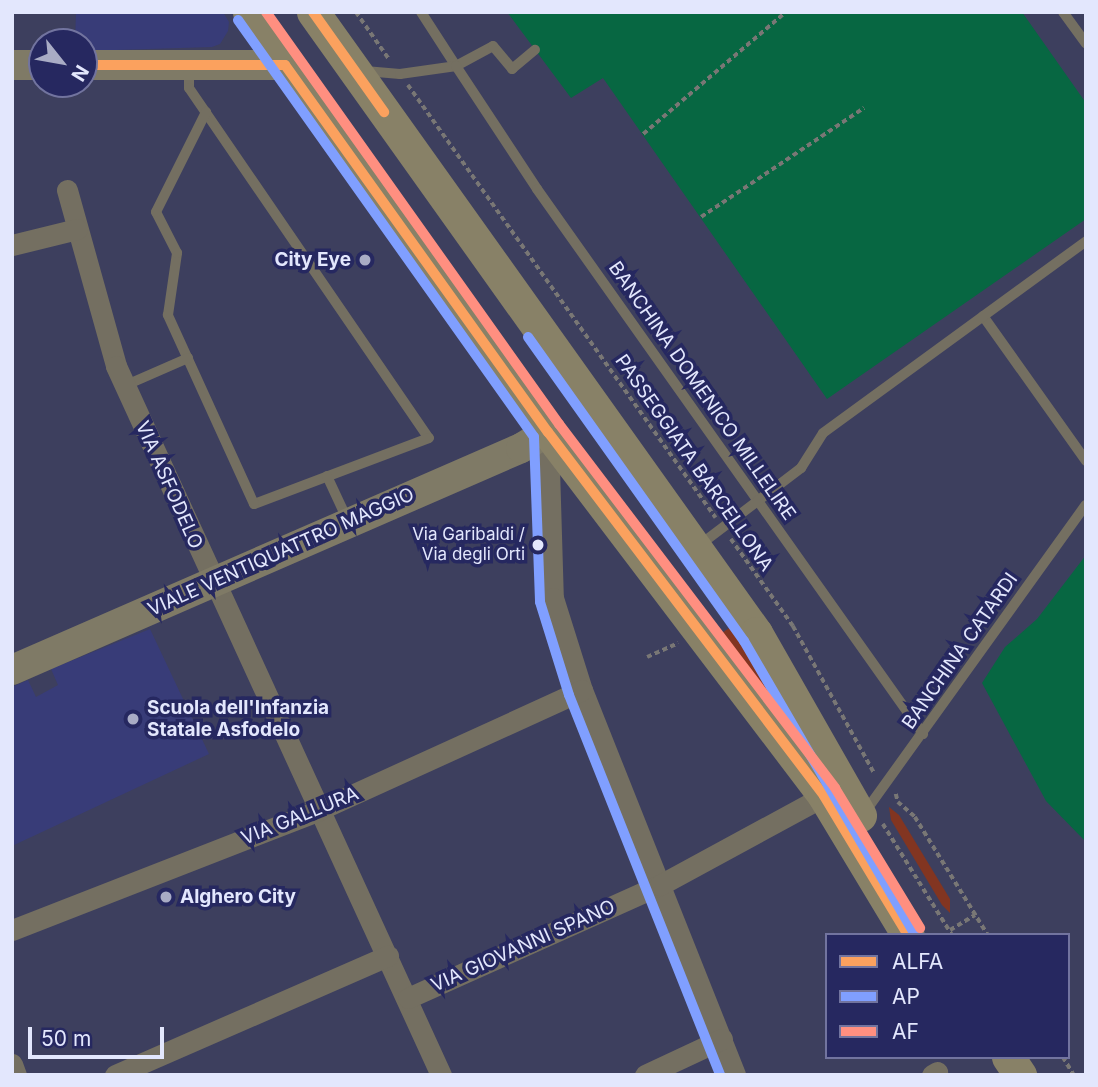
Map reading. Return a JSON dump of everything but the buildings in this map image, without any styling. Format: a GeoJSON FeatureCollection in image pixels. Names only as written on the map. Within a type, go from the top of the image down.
{"type":"FeatureCollection","features":[{"type":"Feature","properties":{"kind":"main road"},"geometry":{"type":"LineString","coordinates":[[249,12],[548,432],[698,633],[810,755],[852,822],[907,933]]}},
{"type":"Feature","properties":{"kind":"main road"},"geometry":{"type":"LineString","coordinates":[[313,12],[756,633],[810,755],[824,796],[852,822],[940,932]]}},
{"type":"Feature","properties":{"kind":"main road"},"geometry":{"type":"LineString","coordinates":[[310,100],[315,79],[322,72],[332,67],[353,70]]}},
{"type":"Feature","properties":{"kind":"main road"},"geometry":{"type":"LineString","coordinates":[[548,432],[562,433],[575,428],[586,416],[589,400]]}},
{"type":"Feature","properties":{"kind":"main road"},"geometry":{"type":"LineString","coordinates":[[657,578],[661,567],[681,552],[685,544],[695,550]]}},
{"type":"Feature","properties":{"kind":"main road"},"geometry":{"type":"LineString","coordinates":[[986,1059],[996,1075]]}},
{"type":"Feature","properties":{"kind":"main road"},"geometry":{"type":"LineString","coordinates":[[1009,1059],[1020,1075]]}},
{"type":"Feature","properties":{"kind":"street"},"geometry":{"type":"LineString","coordinates":[[98,65],[285,65]]}},
{"type":"Feature","properties":{"kind":"street","name":"VIA ASFODELO"},"geometry":{"type":"LineString","coordinates":[[67,190],[124,386],[212,582],[408,998],[441,1075]]}},
{"type":"Feature","properties":{"kind":"street"},"geometry":{"type":"LineString","coordinates":[[12,244],[77,229]]}},
{"type":"Feature","properties":{"kind":"street"},"geometry":{"type":"LineString","coordinates":[[548,432],[553,598],[582,690],[735,1075]]}},
{"type":"Feature","properties":{"kind":"street","name":"VIALE VENTIQUATTRO MAGGIO"},"geometry":{"type":"LineString","coordinates":[[12,670],[521,447],[548,432]]}},
{"type":"Feature","properties":{"kind":"street","name":"VIA GALLURA"},"geometry":{"type":"LineString","coordinates":[[12,930],[319,810],[582,690]]}},
{"type":"Feature","properties":{"kind":"street","name":"VIA GIOVANNI SPANO"},"geometry":{"type":"LineString","coordinates":[[408,998],[660,885],[824,796]]}},
{"type":"Feature","properties":{"kind":"street"},"geometry":{"type":"LineString","coordinates":[[115,1075],[388,956]]}},
{"type":"Feature","properties":{"kind":"street"},"geometry":{"type":"LineString","coordinates":[[645,1075],[722,1039]]}},
{"type":"Feature","properties":{"kind":"street"},"geometry":{"type":"LineString","coordinates":[[12,1065],[16,1075]]}},
{"type":"Feature","properties":{"kind":"lane","name":"BANCHINA DOMENICO MILLELIRE"},"geometry":{"type":"LineString","coordinates":[[421,12],[537,189],[923,734]]}},
{"type":"Feature","properties":{"kind":"lane"},"geometry":{"type":"LineString","coordinates":[[1063,12],[1086,44]]}},
{"type":"Feature","properties":{"kind":"lane"},"geometry":{"type":"LineString","coordinates":[[353,70],[400,74],[456,66],[493,46],[512,69],[535,50]]}},
{"type":"Feature","properties":{"kind":"lane"},"geometry":{"type":"LineString","coordinates":[[189,65],[189,88],[206,112],[429,438],[254,504],[168,315],[177,253],[156,212],[206,112]]}},
{"type":"Feature","properties":{"kind":"lane"},"geometry":{"type":"LineString","coordinates":[[695,550],[760,503],[801,468],[823,433],[1086,241]]}},
{"type":"Feature","properties":{"kind":"lane"},"geometry":{"type":"LineString","coordinates":[[983,316],[1086,460]]}},
{"type":"Feature","properties":{"kind":"lane"},"geometry":{"type":"LineString","coordinates":[[124,386],[188,358]]}},
{"type":"Feature","properties":{"kind":"lane"},"geometry":{"type":"LineString","coordinates":[[327,476],[349,523]]}},
{"type":"Feature","properties":{"kind":"lane","name":"BANCHINA CATARDI"},"geometry":{"type":"LineString","coordinates":[[852,822],[923,734],[1086,505]]}},
{"type":"Feature","properties":{"kind":"path","name":"PASSEGGIATA BARCELLONA"},"geometry":{"type":"LineString","coordinates":[[356,12],[793,626],[874,774],[891,776]]}},
{"type":"Feature","properties":{"kind":"path"},"geometry":{"type":"LineString","coordinates":[[643,134],[786,12]]}},
{"type":"Feature","properties":{"kind":"path"},"geometry":{"type":"LineString","coordinates":[[701,217],[864,108]]}},
{"type":"Feature","properties":{"kind":"path"},"geometry":{"type":"LineString","coordinates":[[647,657],[698,633]]}},
{"type":"Feature","properties":{"kind":"path"},"geometry":{"type":"LineString","coordinates":[[891,776],[898,802],[915,817],[987,933]]}},
{"type":"Feature","properties":{"kind":"path"},"geometry":{"type":"LineString","coordinates":[[940,932],[975,915]]}},
{"type":"Feature","properties":{"kind":"path"},"geometry":{"type":"LineString","coordinates":[[1064,1059],[1074,1075]]}},
{"type":"Feature","properties":{"kind":"shaded area"},"geometry":{"type":"Polygon","coordinates":[[[76,12],[223,12],[229,22],[228,31],[220,44],[212,47],[98,51],[98,28],[75,28],[76,12]]]}},
{"type":"Feature","properties":{"kind":"shaded area"},"geometry":{"type":"Polygon","coordinates":[[[507,12],[1022,12],[1086,103],[1086,219],[827,399],[603,78],[571,98],[507,12]]]}},
{"type":"Feature","properties":{"kind":"shaded area"},"geometry":{"type":"Polygon","coordinates":[[[1086,555],[1086,842],[1046,801],[982,683],[1005,647],[1037,619],[1086,555]]]}},
{"type":"Feature","properties":{"kind":"shaded area"},"geometry":{"type":"Polygon","coordinates":[[[735,624],[812,752],[713,639],[735,624]]]}},
{"type":"Feature","properties":{"kind":"shaded area"},"geometry":{"type":"Polygon","coordinates":[[[150,629],[209,754],[12,846],[12,687],[28,680],[36,697],[58,685],[51,669],[150,629]]]}},
{"type":"Feature","properties":{"kind":"shaded area"},"geometry":{"type":"Polygon","coordinates":[[[889,807],[899,815],[950,899],[950,913],[942,905],[891,820],[889,807]]]}},
{"type":"Feature","properties":{"kind":"transit line","name":"AF"},"geometry":{"type":"LineString","coordinates":[[266,12],[559,424],[835,788],[920,928]]}},
{"type":"Feature","properties":{"kind":"transit line","name":"ALFA"},"geometry":{"type":"LineString","coordinates":[[313,12],[384,112]]}},
{"type":"Feature","properties":{"kind":"transit line","name":"AP"},"geometry":{"type":"LineString","coordinates":[[238,20],[534,437],[540,602],[569,695],[720,1075]]}},
{"type":"Feature","properties":{"kind":"transit line","name":"ALFA"},"geometry":{"type":"LineString","coordinates":[[98,65],[285,65],[548,432],[824,796],[907,933]]}},
{"type":"Feature","properties":{"kind":"transit line","name":"AP"},"geometry":{"type":"LineString","coordinates":[[528,337],[744,641],[914,933]]}},
{"type":"Feature","properties":{"kind":"place","name":"City Eye"},"geometry":{"type":"Point","coordinates":[365,260]}},
{"type":"Feature","properties":{"kind":"place","name":"Via Garibaldi / Via degli Orti"},"geometry":{"type":"Point","coordinates":[538,545]}},
{"type":"Feature","properties":{"kind":"place","name":"Scuola dell'Infanzia Statale Asfodelo"},"geometry":{"type":"Point","coordinates":[133,719]}},
{"type":"Feature","properties":{"kind":"place","name":"Alghero City"},"geometry":{"type":"Point","coordinates":[166,897]}}]}
